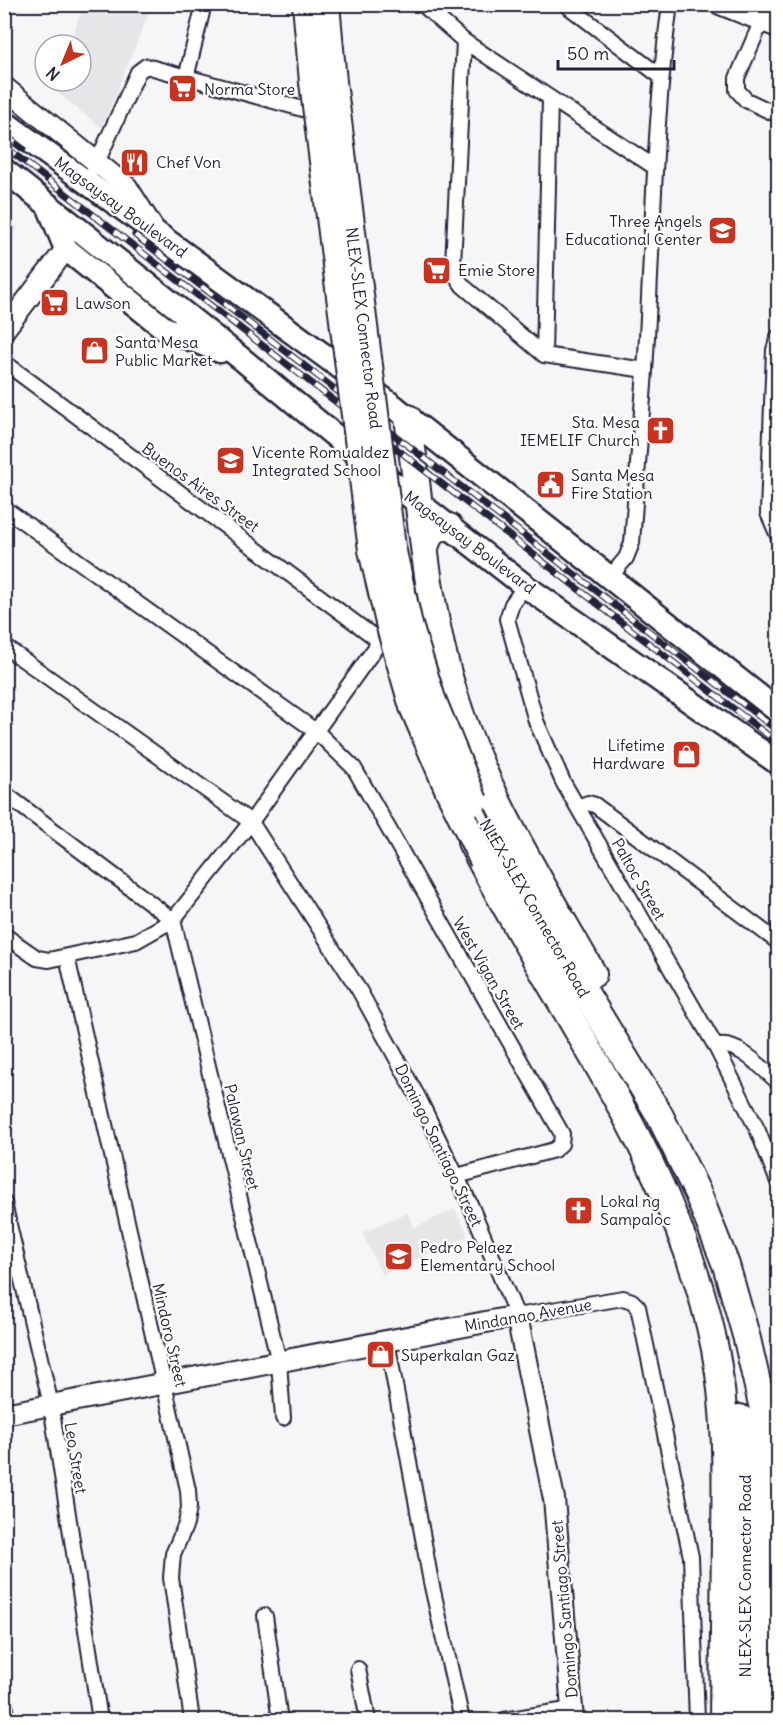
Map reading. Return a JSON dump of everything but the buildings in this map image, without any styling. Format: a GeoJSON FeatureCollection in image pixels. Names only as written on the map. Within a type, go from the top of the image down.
{"type":"FeatureCollection","features":[{"type":"Feature","properties":{"kind":"highway","name":"NLEX-SLEX Connector Road"},"geometry":{"type":"LineString","coordinates":[[306,4],[313,82],[372,550],[391,631],[413,707],[449,791],[483,860],[640,1125],[676,1201],[703,1271],[725,1346],[740,1418],[748,1500],[745,1720]]}},
{"type":"Feature","properties":{"kind":"highway","name":"NLEX-SLEX Connector Road"},"geometry":{"type":"LineString","coordinates":[[326,4],[392,547],[409,625],[432,699],[465,784],[498,850],[659,1114],[698,1194],[726,1265],[747,1339],[764,1413],[773,1498],[770,1720]]}},
{"type":"Feature","properties":{"kind":"highway"},"geometry":{"type":"LineString","coordinates":[[370,389],[401,630],[417,707],[442,786],[480,860],[633,1129],[668,1204],[694,1274],[714,1348],[726,1420],[723,1720]]}},
{"type":"Feature","properties":{"kind":"highway"},"geometry":{"type":"LineString","coordinates":[[408,418],[434,620],[454,695],[483,771],[518,841],[669,1110],[707,1190],[726,1265]]}},
{"type":"Feature","properties":{"kind":"highway"},"geometry":{"type":"LineString","coordinates":[[380,473],[408,418]]}},
{"type":"Feature","properties":{"kind":"highway"},"geometry":{"type":"LineString","coordinates":[[425,548],[432,531],[440,526],[449,527]]}},
{"type":"Feature","properties":{"kind":"main road","name":"Magsaysay Boulevard"},"geometry":{"type":"LineString","coordinates":[[4,122],[92,173],[156,233],[408,418],[778,711]]}},
{"type":"Feature","properties":{"kind":"main road","name":"Magsaysay Boulevard"},"geometry":{"type":"LineString","coordinates":[[4,170],[243,360],[420,505],[525,586],[778,763]]}},
{"type":"Feature","properties":{"kind":"main road"},"geometry":{"type":"LineString","coordinates":[[48,203],[66,249],[164,328],[243,360]]}},
{"type":"Feature","properties":{"kind":"street"},"geometry":{"type":"LineString","coordinates":[[186,78],[204,4]]}},
{"type":"Feature","properties":{"kind":"street"},"geometry":{"type":"LineString","coordinates":[[422,4],[464,41],[653,166]]}},
{"type":"Feature","properties":{"kind":"street"},"geometry":{"type":"LineString","coordinates":[[565,4],[660,76]]}},
{"type":"Feature","properties":{"kind":"street"},"geometry":{"type":"LineString","coordinates":[[610,577],[626,558],[632,543],[645,370],[653,166],[660,76],[670,4]]}},
{"type":"Feature","properties":{"kind":"street"},"geometry":{"type":"LineString","coordinates":[[720,4],[770,17],[736,78],[737,90],[746,100],[778,115]]}},
{"type":"Feature","properties":{"kind":"street"},"geometry":{"type":"LineString","coordinates":[[464,41],[454,270],[463,286],[544,355],[645,370]]}},
{"type":"Feature","properties":{"kind":"street"},"geometry":{"type":"LineString","coordinates":[[4,87],[92,173],[141,68],[146,66],[310,111],[318,111],[322,106]]}},
{"type":"Feature","properties":{"kind":"street"},"geometry":{"type":"LineString","coordinates":[[544,355],[549,99]]}},
{"type":"Feature","properties":{"kind":"street"},"geometry":{"type":"LineString","coordinates":[[4,330],[66,249]]}},
{"type":"Feature","properties":{"kind":"street"},"geometry":{"type":"LineString","coordinates":[[778,337],[774,350],[775,393],[768,513],[778,536]]}},
{"type":"Feature","properties":{"kind":"street","name":"Buenos Aires Street"},"geometry":{"type":"LineString","coordinates":[[4,362],[377,639],[376,647],[317,732]]}},
{"type":"Feature","properties":{"kind":"street"},"geometry":{"type":"LineString","coordinates":[[4,508],[317,732],[251,822],[173,920],[136,941],[49,960],[37,958],[4,934]]}},
{"type":"Feature","properties":{"kind":"street","name":"Paltoc Street"},"geometry":{"type":"LineString","coordinates":[[525,586],[512,604],[507,619],[536,721],[578,807],[716,1047],[758,1131],[778,1182]]}},
{"type":"Feature","properties":{"kind":"street"},"geometry":{"type":"LineString","coordinates":[[4,646],[251,822]]}},
{"type":"Feature","properties":{"kind":"street","name":"West Vigan Street"},"geometry":{"type":"LineString","coordinates":[[317,732],[354,768],[562,1134],[561,1144],[554,1150],[457,1176]]}},
{"type":"Feature","properties":{"kind":"street"},"geometry":{"type":"LineString","coordinates":[[4,793],[173,920]]}},
{"type":"Feature","properties":{"kind":"street"},"geometry":{"type":"LineString","coordinates":[[578,807],[588,803],[595,805],[778,942]]}},
{"type":"Feature","properties":{"kind":"street","name":"Domingo Santiago Street"},"geometry":{"type":"LineString","coordinates":[[251,822],[359,990],[457,1176],[497,1265],[517,1317],[554,1499],[573,1715]]}},
{"type":"Feature","properties":{"kind":"street","name":"Palawan Street"},"geometry":{"type":"LineString","coordinates":[[173,920],[279,1362],[283,1418]]}},
{"type":"Feature","properties":{"kind":"street","name":"Mindoro Street"},"geometry":{"type":"LineString","coordinates":[[67,957],[188,1490],[189,1507],[186,1524],[173,1554],[171,1578],[192,1720]]}},
{"type":"Feature","properties":{"kind":"street"},"geometry":{"type":"LineString","coordinates":[[716,1047],[723,1044],[734,1048],[778,1082]]}},
{"type":"Feature","properties":{"kind":"street","name":"Leo Street"},"geometry":{"type":"LineString","coordinates":[[4,1203],[51,1405],[100,1720]]}},
{"type":"Feature","properties":{"kind":"street","name":"Mindanao Avenue"},"geometry":{"type":"LineString","coordinates":[[4,1414],[517,1317],[623,1298],[632,1301],[638,1307],[691,1557],[697,1720]]}},
{"type":"Feature","properties":{"kind":"street"},"geometry":{"type":"LineString","coordinates":[[387,1341],[431,1582],[462,1720]]}},
{"type":"Feature","properties":{"kind":"street"},"geometry":{"type":"LineString","coordinates":[[265,1616],[280,1720]]}},
{"type":"Feature","properties":{"kind":"street"},"geometry":{"type":"LineString","coordinates":[[358,1669],[368,1720]]}},
{"type":"Feature","properties":{"kind":"street"},"geometry":{"type":"LineString","coordinates":[[4,1701],[8,1720]]}},
{"type":"Feature","properties":{"kind":"street"},"geometry":{"type":"LineString","coordinates":[[504,1720],[573,1715]]}},
{"type":"Feature","properties":{"kind":"shaded area"},"geometry":{"type":"Polygon","coordinates":[[[83,5],[152,5],[102,128],[58,93],[93,93],[93,33],[74,33],[83,5]]]}},
{"type":"Feature","properties":{"kind":"shaded area"},"geometry":{"type":"Polygon","coordinates":[[[5,218],[18,228],[5,247],[5,218]]]}},
{"type":"Feature","properties":{"kind":"shaded area","name":"Pedro Pelaez Elementary School"},"geometry":{"type":"Polygon","coordinates":[[[455,1209],[468,1236],[382,1275],[362,1233],[407,1212],[414,1228],[455,1209]]]}},
{"type":"Feature","properties":{"kind":"railway"},"geometry":{"type":"LineString","coordinates":[[4,134],[23,149]]}},
{"type":"Feature","properties":{"kind":"railway"},"geometry":{"type":"LineString","coordinates":[[4,146],[778,743]]}},
{"type":"Feature","properties":{"kind":"railway"},"geometry":{"type":"LineString","coordinates":[[135,235],[778,731]]}},
{"type":"Feature","properties":{"kind":"place","name":"Norma Store"},"geometry":{"type":"Point","coordinates":[183,89]}},
{"type":"Feature","properties":{"kind":"place","name":"Chef Von"},"geometry":{"type":"Point","coordinates":[135,162]}},
{"type":"Feature","properties":{"kind":"place","name":"Three Angels Educational Center"},"geometry":{"type":"Point","coordinates":[723,230]}},
{"type":"Feature","properties":{"kind":"place","name":"Emie Store"},"geometry":{"type":"Point","coordinates":[437,270]}},
{"type":"Feature","properties":{"kind":"place","name":"Lawson"},"geometry":{"type":"Point","coordinates":[54,303]}},
{"type":"Feature","properties":{"kind":"place","name":"Santa Mesa Public Market"},"geometry":{"type":"Point","coordinates":[94,351]}},
{"type":"Feature","properties":{"kind":"place","name":"Sta. Mesa IEMELIF Church"},"geometry":{"type":"Point","coordinates":[661,431]}},
{"type":"Feature","properties":{"kind":"place","name":"Vicente Romualdez Integrated School"},"geometry":{"type":"Point","coordinates":[231,461]}},
{"type":"Feature","properties":{"kind":"place","name":"Santa Mesa Fire Station"},"geometry":{"type":"Point","coordinates":[550,484]}},
{"type":"Feature","properties":{"kind":"place","name":"Lifetime Hardware"},"geometry":{"type":"Point","coordinates":[686,754]}},
{"type":"Feature","properties":{"kind":"place","name":"Lokal ng Sampaloc"},"geometry":{"type":"Point","coordinates":[579,1210]}},
{"type":"Feature","properties":{"kind":"place","name":"Pedro Pelaez Elementary School"},"geometry":{"type":"Point","coordinates":[399,1256]}},
{"type":"Feature","properties":{"kind":"place","name":"Superkalan Gaz"},"geometry":{"type":"Point","coordinates":[380,1355]}}]}
